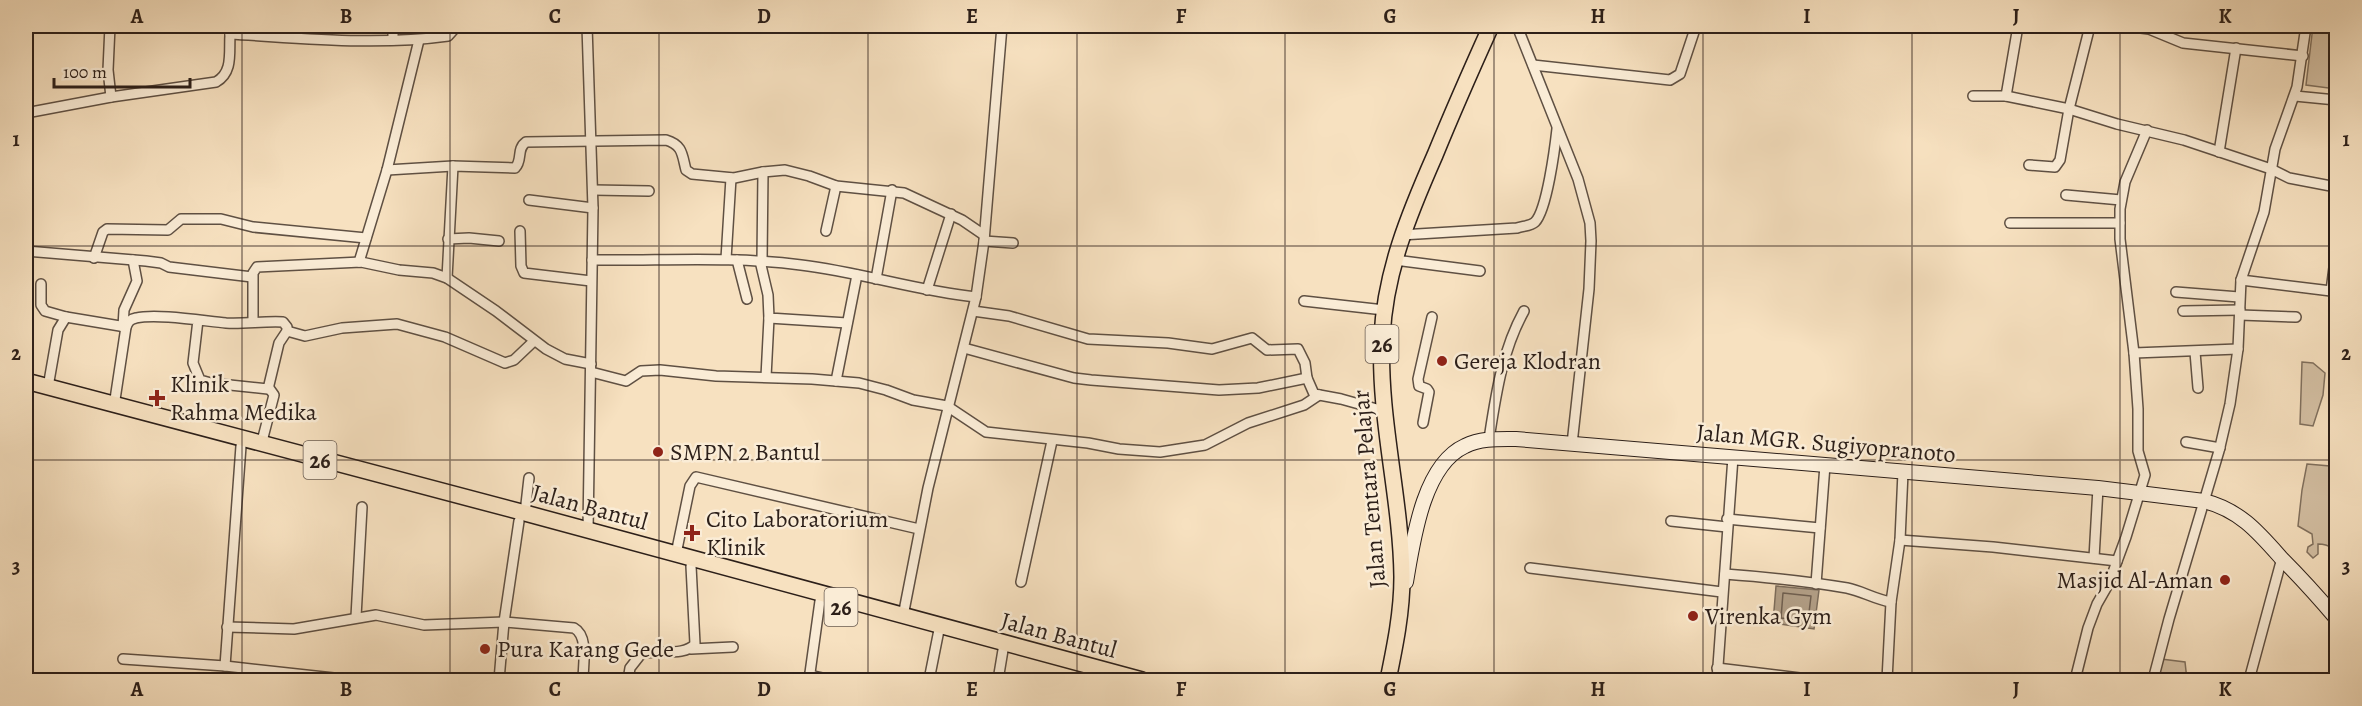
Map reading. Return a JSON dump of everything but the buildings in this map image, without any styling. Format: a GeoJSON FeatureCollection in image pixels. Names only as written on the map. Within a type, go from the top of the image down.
{"type":"FeatureCollection","features":[{"type":"Feature","properties":{"kind":"main road","name":"Jalan Tentara Pelajar"},"geometry":{"type":"LineString","coordinates":[[1388,681],[1401,594],[1401,563],[1384,411],[1382,358],[1384,310],[1401,236],[1491,26]]}},
{"type":"Feature","properties":{"kind":"main road","name":"Jalan Bantul"},"geometry":{"type":"LineString","coordinates":[[26,381],[820,601],[1142,681]]}},
{"type":"Feature","properties":{"kind":"main road","name":"Jalan Bantul"},"geometry":{"type":"LineString","coordinates":[[26,388],[241,446],[522,517],[588,530],[903,616],[1003,650],[1104,679]]}},
{"type":"Feature","properties":{"kind":"main road","name":"Jalan MGR. Sugiyopranoto"},"geometry":{"type":"LineString","coordinates":[[1397,628],[1411,550],[1426,493],[1436,473],[1453,454],[1465,446],[1489,439],[1516,439],[2098,488],[2204,501],[2221,505],[2243,518],[2263,536],[2337,618]]}},
{"type":"Feature","properties":{"kind":"street"},"geometry":{"type":"LineString","coordinates":[[110,26],[108,70],[111,97]]}},
{"type":"Feature","properties":{"kind":"street"},"geometry":{"type":"LineString","coordinates":[[393,26],[393,40]]}},
{"type":"Feature","properties":{"kind":"street"},"geometry":{"type":"LineString","coordinates":[[26,113],[111,97],[216,82],[224,78],[229,71],[231,30],[350,41],[419,40],[448,36],[457,26]]}},
{"type":"Feature","properties":{"kind":"street"},"geometry":{"type":"LineString","coordinates":[[578,26],[586,26],[593,190],[588,530]]}},
{"type":"Feature","properties":{"kind":"street"},"geometry":{"type":"LineString","coordinates":[[903,616],[919,529],[947,406],[974,311],[984,238],[1002,26]]}},
{"type":"Feature","properties":{"kind":"street"},"geometry":{"type":"LineString","coordinates":[[1517,26],[1583,194],[1591,241],[1589,289],[1572,444]]}},
{"type":"Feature","properties":{"kind":"street"},"geometry":{"type":"LineString","coordinates":[[1533,64],[1670,80],[1680,74],[1696,26]]}},
{"type":"Feature","properties":{"kind":"street"},"geometry":{"type":"LineString","coordinates":[[2006,96],[2018,26]]}},
{"type":"Feature","properties":{"kind":"street"},"geometry":{"type":"LineString","coordinates":[[2029,165],[2052,168],[2058,164],[2090,26]]}},
{"type":"Feature","properties":{"kind":"street"},"geometry":{"type":"LineString","coordinates":[[2125,26],[2149,29],[2183,43],[2303,56]]}},
{"type":"Feature","properties":{"kind":"street"},"geometry":{"type":"LineString","coordinates":[[2153,681],[2220,447],[2230,404],[2238,350],[2241,280],[2264,213],[2275,149],[2295,96],[2306,26]]}},
{"type":"Feature","properties":{"kind":"street"},"geometry":{"type":"LineString","coordinates":[[363,262],[366,238],[387,170],[419,40]]}},
{"type":"Feature","properties":{"kind":"street"},"geometry":{"type":"LineString","coordinates":[[2219,152],[2236,48]]}},
{"type":"Feature","properties":{"kind":"street"},"geometry":{"type":"LineString","coordinates":[[1973,96],[2006,96],[2069,109],[2271,168],[2289,178],[2337,187]]}},
{"type":"Feature","properties":{"kind":"street"},"geometry":{"type":"LineString","coordinates":[[2295,96],[2337,100]]}},
{"type":"Feature","properties":{"kind":"street"},"geometry":{"type":"LineString","coordinates":[[1401,236],[1517,228],[1531,225],[1537,220],[1544,201],[1557,127]]}},
{"type":"Feature","properties":{"kind":"street"},"geometry":{"type":"LineString","coordinates":[[2075,681],[2088,628],[2117,561],[2145,475],[2138,451],[2134,353],[2120,223],[2121,200],[2134,156],[2147,130]]}},
{"type":"Feature","properties":{"kind":"street"},"geometry":{"type":"LineString","coordinates":[[387,170],[453,166],[515,168],[519,165],[520,148],[526,142],[666,140],[680,148],[688,172],[731,178],[785,170],[836,186],[892,190],[951,214],[973,226],[984,238],[1013,243]]}},
{"type":"Feature","properties":{"kind":"street"},"geometry":{"type":"LineString","coordinates":[[447,278],[453,166]]}},
{"type":"Feature","properties":{"kind":"street"},"geometry":{"type":"LineString","coordinates":[[763,172],[761,261],[768,295],[769,318],[766,377]]}},
{"type":"Feature","properties":{"kind":"street"},"geometry":{"type":"LineString","coordinates":[[731,178],[732,260],[747,299]]}},
{"type":"Feature","properties":{"kind":"street"},"geometry":{"type":"LineString","coordinates":[[826,231],[836,186]]}},
{"type":"Feature","properties":{"kind":"street"},"geometry":{"type":"LineString","coordinates":[[593,190],[649,190]]}},
{"type":"Feature","properties":{"kind":"street"},"geometry":{"type":"LineString","coordinates":[[876,279],[892,190]]}},
{"type":"Feature","properties":{"kind":"street"},"geometry":{"type":"LineString","coordinates":[[2066,195],[2121,200]]}},
{"type":"Feature","properties":{"kind":"street"},"geometry":{"type":"LineString","coordinates":[[529,200],[593,208]]}},
{"type":"Feature","properties":{"kind":"street"},"geometry":{"type":"LineString","coordinates":[[927,290],[951,214]]}},
{"type":"Feature","properties":{"kind":"street"},"geometry":{"type":"LineString","coordinates":[[94,258],[103,232],[107,229],[168,230],[176,221],[184,218],[220,219],[253,227],[366,238]]}},
{"type":"Feature","properties":{"kind":"street"},"geometry":{"type":"LineString","coordinates":[[2010,223],[2120,223]]}},
{"type":"Feature","properties":{"kind":"street"},"geometry":{"type":"LineString","coordinates":[[520,231],[521,266],[524,273],[591,281]]}},
{"type":"Feature","properties":{"kind":"street"},"geometry":{"type":"LineString","coordinates":[[448,239],[469,238],[499,241]]}},
{"type":"Feature","properties":{"kind":"street"},"geometry":{"type":"LineString","coordinates":[[26,251],[161,263],[169,267],[252,277]]}},
{"type":"Feature","properties":{"kind":"street"},"geometry":{"type":"LineString","coordinates":[[2241,280],[2334,292],[2337,252]]}},
{"type":"Feature","properties":{"kind":"street"},"geometry":{"type":"LineString","coordinates":[[114,406],[126,302],[136,281],[133,260]]}},
{"type":"Feature","properties":{"kind":"street"},"geometry":{"type":"LineString","coordinates":[[592,260],[761,261],[822,268],[927,290],[976,297]]}},
{"type":"Feature","properties":{"kind":"street"},"geometry":{"type":"LineString","coordinates":[[1395,260],[1480,271]]}},
{"type":"Feature","properties":{"kind":"street"},"geometry":{"type":"LineString","coordinates":[[253,322],[252,277],[255,269],[263,266],[363,262],[399,270],[432,273],[447,278],[496,311],[534,341],[566,359],[626,381],[640,371],[660,370],[716,376],[836,381],[873,386],[913,400],[947,406],[986,432],[1052,441],[1088,443],[1141,452],[1191,449],[1216,441],[1248,423],[1304,405],[1319,395]]}},
{"type":"Feature","properties":{"kind":"street"},"geometry":{"type":"LineString","coordinates":[[836,381],[857,275]]}},
{"type":"Feature","properties":{"kind":"street"},"geometry":{"type":"LineString","coordinates":[[41,284],[41,302],[44,311],[124,327]]}},
{"type":"Feature","properties":{"kind":"street"},"geometry":{"type":"LineString","coordinates":[[2176,292],[2239,297]]}},
{"type":"Feature","properties":{"kind":"street"},"geometry":{"type":"LineString","coordinates":[[1304,301],[1384,310]]}},
{"type":"Feature","properties":{"kind":"street"},"geometry":{"type":"LineString","coordinates":[[974,311],[1009,316],[1088,339],[1168,343],[1212,349],[1252,338],[1267,350],[1298,349],[1305,363],[1311,391],[1384,411]]}},
{"type":"Feature","properties":{"kind":"street"},"geometry":{"type":"LineString","coordinates":[[1489,439],[1504,358],[1508,344],[1524,311]]}},
{"type":"Feature","properties":{"kind":"street"},"geometry":{"type":"LineString","coordinates":[[2183,311],[2240,312],[2296,317]]}},
{"type":"Feature","properties":{"kind":"street"},"geometry":{"type":"LineString","coordinates":[[1423,423],[1429,392],[1419,386],[1418,379],[1432,316]]}},
{"type":"Feature","properties":{"kind":"street"},"geometry":{"type":"LineString","coordinates":[[48,387],[58,330],[66,317]]}},
{"type":"Feature","properties":{"kind":"street"},"geometry":{"type":"LineString","coordinates":[[124,327],[131,319],[138,317],[198,321],[283,322],[287,331],[279,343],[269,388],[274,395],[261,445]]}},
{"type":"Feature","properties":{"kind":"street"},"geometry":{"type":"LineString","coordinates":[[769,318],[847,323]]}},
{"type":"Feature","properties":{"kind":"street"},"geometry":{"type":"LineString","coordinates":[[198,321],[194,363],[200,380],[266,390],[269,388]]}},
{"type":"Feature","properties":{"kind":"street"},"geometry":{"type":"LineString","coordinates":[[287,331],[305,336],[342,328],[397,324],[445,337],[505,363],[514,360],[534,341]]}},
{"type":"Feature","properties":{"kind":"street"},"geometry":{"type":"LineString","coordinates":[[964,348],[1074,378],[1146,385],[1244,390],[1307,378]]}},
{"type":"Feature","properties":{"kind":"street"},"geometry":{"type":"LineString","coordinates":[[2134,353],[2238,350]]}},
{"type":"Feature","properties":{"kind":"street"},"geometry":{"type":"LineString","coordinates":[[2195,351],[2198,388]]}},
{"type":"Feature","properties":{"kind":"street"},"geometry":{"type":"LineString","coordinates":[[1022,582],[1052,441]]}},
{"type":"Feature","properties":{"kind":"street"},"geometry":{"type":"LineString","coordinates":[[2186,442],[2220,447]]}},
{"type":"Feature","properties":{"kind":"street"},"geometry":{"type":"LineString","coordinates":[[225,666],[241,446]]}},
{"type":"Feature","properties":{"kind":"street"},"geometry":{"type":"LineString","coordinates":[[1717,681],[1733,457]]}},
{"type":"Feature","properties":{"kind":"street"},"geometry":{"type":"LineString","coordinates":[[1816,584],[1825,465]]}},
{"type":"Feature","properties":{"kind":"street"},"geometry":{"type":"LineString","coordinates":[[1887,681],[1891,602],[1900,540],[1903,472]]}},
{"type":"Feature","properties":{"kind":"street"},"geometry":{"type":"LineString","coordinates":[[676,554],[690,486],[696,477],[919,529]]}},
{"type":"Feature","properties":{"kind":"street"},"geometry":{"type":"LineString","coordinates":[[499,681],[504,622],[529,478]]}},
{"type":"Feature","properties":{"kind":"street"},"geometry":{"type":"LineString","coordinates":[[2094,558],[2098,488]]}},
{"type":"Feature","properties":{"kind":"street"},"geometry":{"type":"LineString","coordinates":[[356,617],[362,507]]}},
{"type":"Feature","properties":{"kind":"street"},"geometry":{"type":"LineString","coordinates":[[1671,521],[1820,528]]}},
{"type":"Feature","properties":{"kind":"street"},"geometry":{"type":"LineString","coordinates":[[1900,540],[2117,561]]}},
{"type":"Feature","properties":{"kind":"street"},"geometry":{"type":"LineString","coordinates":[[2249,681],[2282,558]]}},
{"type":"Feature","properties":{"kind":"street"},"geometry":{"type":"LineString","coordinates":[[691,566],[696,639],[691,649]]}},
{"type":"Feature","properties":{"kind":"street"},"geometry":{"type":"LineString","coordinates":[[1530,568],[1722,592]]}},
{"type":"Feature","properties":{"kind":"street"},"geometry":{"type":"LineString","coordinates":[[1725,574],[1778,578],[1854,590],[1876,600],[1891,602]]}},
{"type":"Feature","properties":{"kind":"street"},"geometry":{"type":"LineString","coordinates":[[820,601],[809,678],[832,681]]}},
{"type":"Feature","properties":{"kind":"street"},"geometry":{"type":"LineString","coordinates":[[227,627],[294,629],[356,617],[389,617],[424,625],[504,622],[578,630],[583,645],[583,681]]}},
{"type":"Feature","properties":{"kind":"street"},"geometry":{"type":"LineString","coordinates":[[929,681],[939,629]]}},
{"type":"Feature","properties":{"kind":"street"},"geometry":{"type":"LineString","coordinates":[[628,681],[630,668],[641,654],[733,648]]}},
{"type":"Feature","properties":{"kind":"street"},"geometry":{"type":"LineString","coordinates":[[998,681],[1003,650]]}},
{"type":"Feature","properties":{"kind":"street"},"geometry":{"type":"LineString","coordinates":[[123,659],[225,666],[352,681]]}},
{"type":"Feature","properties":{"kind":"street"},"geometry":{"type":"LineString","coordinates":[[1717,668],[1816,681]]}},
{"type":"Feature","properties":{"kind":"shaded area"},"geometry":{"type":"Polygon","coordinates":[[[2313,26],[2336,26],[2336,89],[2306,85],[2313,26]]]}},
{"type":"Feature","properties":{"kind":"shaded area"},"geometry":{"type":"Polygon","coordinates":[[[2302,362],[2313,363],[2325,373],[2323,395],[2313,426],[2300,424],[2302,362]]]}},
{"type":"Feature","properties":{"kind":"shaded area"},"geometry":{"type":"Polygon","coordinates":[[[2307,464],[2330,466],[2336,480],[2336,560],[2331,548],[2322,544],[2318,544],[2318,554],[2313,558],[2307,552],[2308,547],[2313,544],[2312,534],[2298,526],[2307,464]]]}},
{"type":"Feature","properties":{"kind":"shaded area"},"geometry":{"type":"Polygon","coordinates":[[[2161,659],[2185,662],[2187,680],[2157,680],[2161,659]]]}},
{"type":"Feature","properties":{"kind":"water"},"geometry":{"type":"Polygon","coordinates":[[[1776,586],[1819,590],[1814,629],[1773,623],[1776,586]]]}},
{"type":"Feature","properties":{"kind":"place","name":"Gereja Klodran"},"geometry":{"type":"Point","coordinates":[1442,361]}},
{"type":"Feature","properties":{"kind":"place","name":"Klinik Rahma Medika"},"geometry":{"type":"Point","coordinates":[157,398]}},
{"type":"Feature","properties":{"kind":"place","name":"SMPN 2 Bantul"},"geometry":{"type":"Point","coordinates":[658,452]}},
{"type":"Feature","properties":{"kind":"place","name":"Cito Laboratorium Klinik"},"geometry":{"type":"Point","coordinates":[692,533]}},
{"type":"Feature","properties":{"kind":"place","name":"Masjid Al-Aman"},"geometry":{"type":"Point","coordinates":[2225,580]}},
{"type":"Feature","properties":{"kind":"place","name":"Virenka Gym"},"geometry":{"type":"Point","coordinates":[1693,616]}},
{"type":"Feature","properties":{"kind":"place","name":"Pura Karang Gede"},"geometry":{"type":"Point","coordinates":[485,649]}}]}
